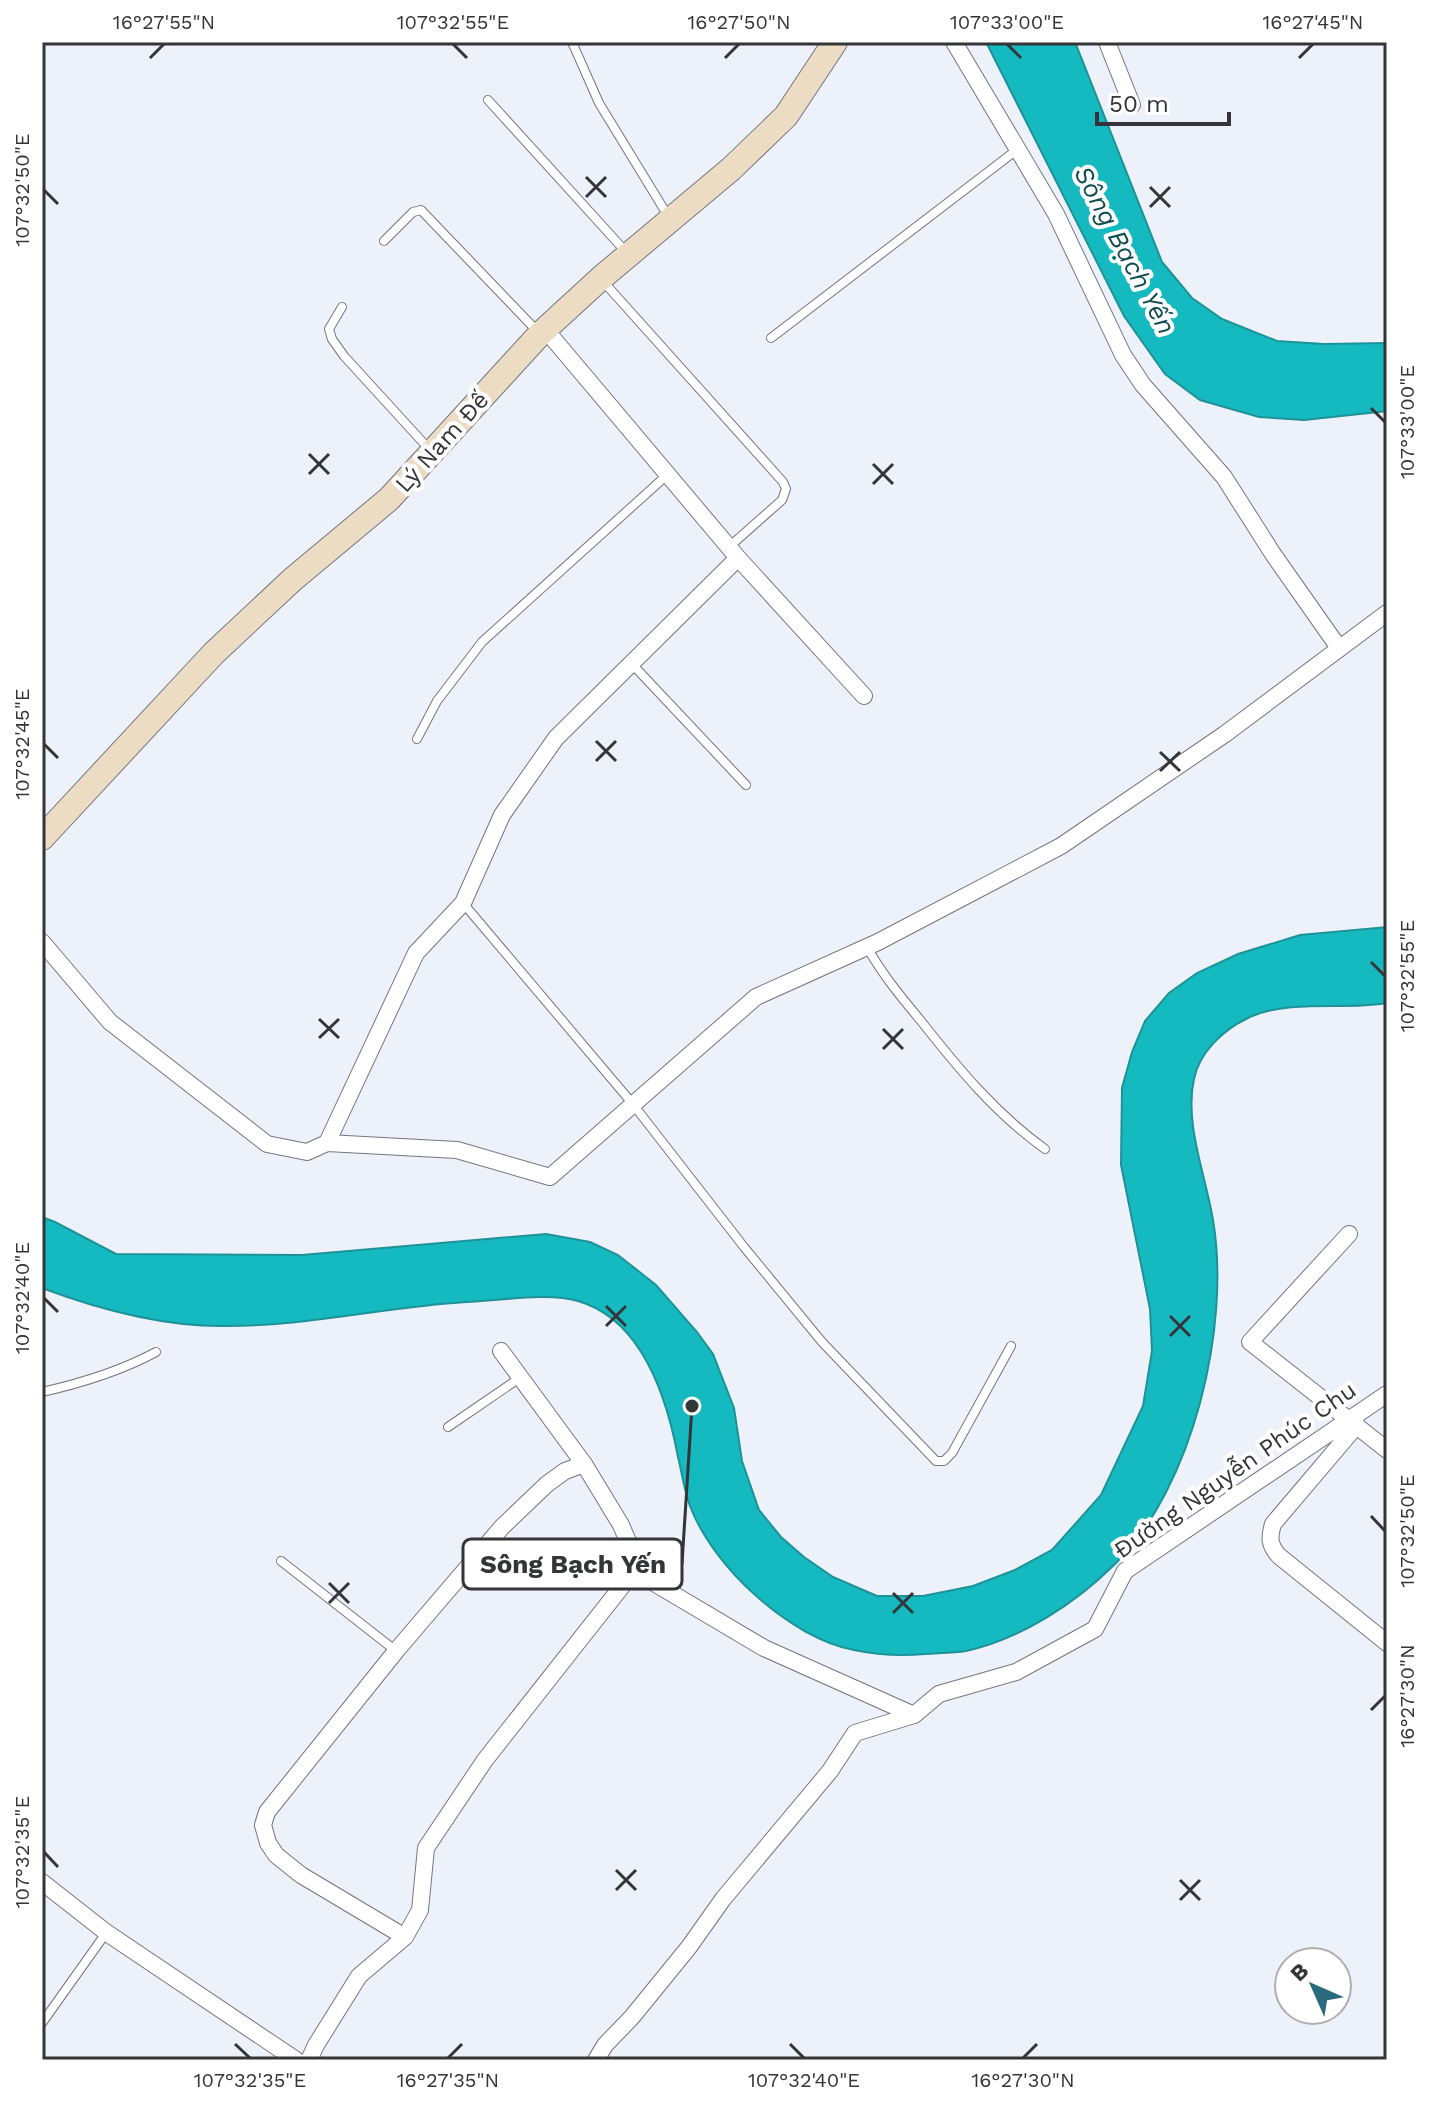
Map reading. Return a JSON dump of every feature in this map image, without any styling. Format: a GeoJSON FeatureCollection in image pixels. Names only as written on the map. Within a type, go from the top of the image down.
{"type":"FeatureCollection","features":[{"type":"Feature","properties":{"kind":"street","name":"Lý Nam Đế"},"geometry":{"type":"LineString","coordinates":[[42,838],[214,653],[292,580],[389,499],[542,331],[731,169],[786,116],[835,42]]}},
{"type":"Feature","properties":{"kind":"street"},"geometry":{"type":"LineString","coordinates":[[954,42],[1074,248],[1123,355],[1143,385],[1224,477],[1339,648]]}},
{"type":"Feature","properties":{"kind":"street"},"geometry":{"type":"LineString","coordinates":[[1107,42],[1132,105]]}},
{"type":"Feature","properties":{"kind":"street"},"geometry":{"type":"LineString","coordinates":[[542,331],[864,696]]}},
{"type":"Feature","properties":{"kind":"street"},"geometry":{"type":"LineString","coordinates":[[327,1143],[416,953],[463,903],[502,815],[556,738],[631,664],[734,552]]}},
{"type":"Feature","properties":{"kind":"street"},"geometry":{"type":"LineString","coordinates":[[42,942],[110,1022],[257,1139],[282,1148],[307,1152],[327,1143],[457,1150],[550,1177],[756,997],[867,947],[1061,846],[1225,734],[1387,613]]}},
{"type":"Feature","properties":{"kind":"street"},"geometry":{"type":"LineString","coordinates":[[1349,1234],[1250,1342],[1387,1450]]}},
{"type":"Feature","properties":{"kind":"street"},"geometry":{"type":"LineString","coordinates":[[309,2060],[359,1976],[405,1937],[420,1910],[426,1848],[485,1760],[634,1571],[633,1553],[621,1525],[584,1464],[501,1351]]}},
{"type":"Feature","properties":{"kind":"street","name":"Đường Nguyễn Phúc Chu"},"geometry":{"type":"LineString","coordinates":[[596,2060],[605,2045],[642,2005],[830,1771],[855,1733],[914,1715],[939,1694],[1016,1672],[1095,1629],[1125,1571],[1353,1423],[1387,1394]]}},
{"type":"Feature","properties":{"kind":"street"},"geometry":{"type":"LineString","coordinates":[[1353,1423],[1273,1524],[1269,1538],[1279,1556],[1387,1643]]}},
{"type":"Feature","properties":{"kind":"street"},"geometry":{"type":"LineString","coordinates":[[405,1937],[276,1855],[268,1843],[263,1825],[267,1812],[396,1651],[502,1527],[547,1484],[565,1471],[584,1464]]}},
{"type":"Feature","properties":{"kind":"street"},"geometry":{"type":"LineString","coordinates":[[634,1571],[764,1648],[914,1715]]}},
{"type":"Feature","properties":{"kind":"street"},"geometry":{"type":"LineString","coordinates":[[42,1882],[107,1933],[295,2060]]}},
{"type":"Feature","properties":{"kind":"lane"},"geometry":{"type":"LineString","coordinates":[[572,42],[599,103],[671,220]]}},
{"type":"Feature","properties":{"kind":"lane"},"geometry":{"type":"LineString","coordinates":[[488,100],[629,256]]}},
{"type":"Feature","properties":{"kind":"lane"},"geometry":{"type":"LineString","coordinates":[[771,338],[1018,149]]}},
{"type":"Feature","properties":{"kind":"lane"},"geometry":{"type":"LineString","coordinates":[[384,241],[413,212],[421,210],[542,331]]}},
{"type":"Feature","properties":{"kind":"lane"},"geometry":{"type":"LineString","coordinates":[[601,278],[786,489],[782,500],[734,552]]}},
{"type":"Feature","properties":{"kind":"lane"},"geometry":{"type":"LineString","coordinates":[[342,307],[329,329],[332,339],[433,453]]}},
{"type":"Feature","properties":{"kind":"lane"},"geometry":{"type":"LineString","coordinates":[[417,739],[437,701],[482,642],[668,475]]}},
{"type":"Feature","properties":{"kind":"lane"},"geometry":{"type":"LineString","coordinates":[[631,664],[746,785]]}},
{"type":"Feature","properties":{"kind":"lane"},"geometry":{"type":"LineString","coordinates":[[463,903],[632,1103],[813,1331],[936,1461],[944,1461],[952,1453],[1011,1346]]}},
{"type":"Feature","properties":{"kind":"lane"},"geometry":{"type":"LineString","coordinates":[[867,947],[890,985],[971,1082],[1018,1128],[1045,1149]]}},
{"type":"Feature","properties":{"kind":"lane"},"geometry":{"type":"LineString","coordinates":[[42,1392],[90,1381],[156,1352]]}},
{"type":"Feature","properties":{"kind":"lane"},"geometry":{"type":"LineString","coordinates":[[448,1427],[522,1376]]}},
{"type":"Feature","properties":{"kind":"lane"},"geometry":{"type":"LineString","coordinates":[[281,1561],[396,1651]]}},
{"type":"Feature","properties":{"kind":"lane"},"geometry":{"type":"LineString","coordinates":[[42,2023],[107,1933]]}},
{"type":"Feature","properties":{"kind":"water"},"geometry":{"type":"Polygon","coordinates":[[[986,42],[1075,42],[1162,262],[1192,298],[1222,319],[1277,341],[1387,343],[1387,411],[1304,420],[1259,417],[1200,400],[1165,374],[1124,316],[986,42]]]}},
{"type":"Feature","properties":{"kind":"water"},"geometry":{"type":"Polygon","coordinates":[[[1387,927],[1387,1003],[1297,1007],[1262,1013],[1229,1029],[1213,1043],[1201,1060],[1194,1079],[1192,1114],[1213,1220],[1217,1262],[1216,1308],[1200,1403],[1185,1449],[1166,1493],[1142,1531],[1100,1578],[1046,1618],[1007,1638],[966,1651],[898,1655],[854,1650],[805,1631],[757,1596],[716,1553],[690,1506],[667,1410],[648,1364],[620,1325],[601,1311],[578,1301],[552,1297],[523,1298],[282,1323],[221,1326],[175,1323],[130,1315],[42,1288],[42,1217],[116,1254],[302,1255],[546,1234],[590,1242],[618,1255],[656,1285],[713,1354],[734,1408],[742,1461],[759,1510],[781,1537],[833,1577],[877,1596],[923,1596],[973,1586],[1015,1570],[1052,1550],[1101,1495],[1143,1406],[1152,1351],[1150,1309],[1121,1165],[1122,1088],[1145,1021],[1169,993],[1197,973],[1238,954],[1300,935],[1387,927]]]}},
{"type":"Feature","properties":{"kind":"place","name":"Sông Bạch Yến"},"geometry":{"type":"Point","coordinates":[692,1406]}}]}
